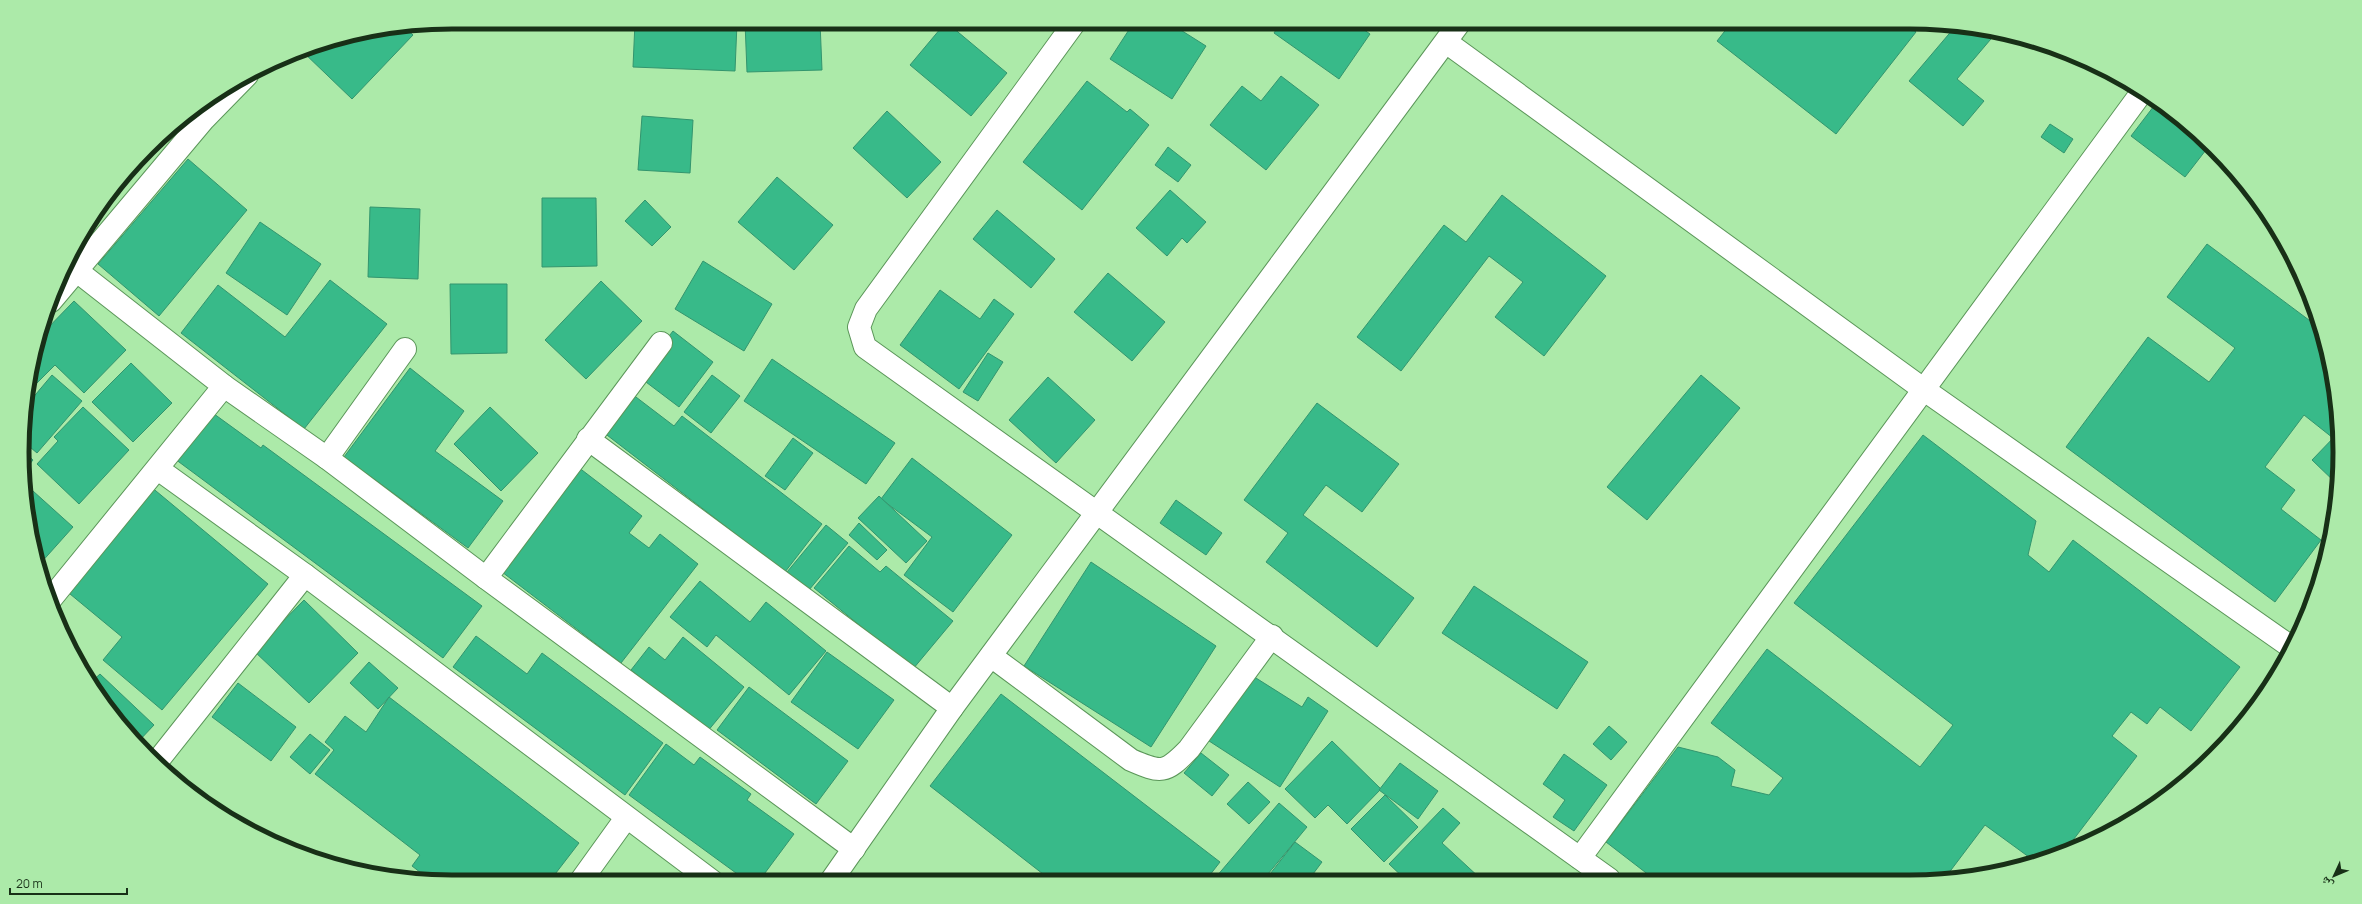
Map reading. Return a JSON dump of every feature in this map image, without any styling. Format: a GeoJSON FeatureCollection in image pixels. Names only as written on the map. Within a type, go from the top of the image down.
{"type":"FeatureCollection","features":[{"type":"Feature","properties":{"kind":"street"},"geometry":{"type":"LineString","coordinates":[[1070,29],[866,309],[859,327],[865,347],[1096,514],[1272,636],[1603,875]]}},
{"type":"Feature","properties":{"kind":"street"},"geometry":{"type":"LineString","coordinates":[[835,875],[952,708],[1455,29]]}},
{"type":"Feature","properties":{"kind":"street"},"geometry":{"type":"LineString","coordinates":[[1446,42],[1923,389],[2286,644]]}},
{"type":"Feature","properties":{"kind":"street"},"geometry":{"type":"LineString","coordinates":[[1580,858],[2139,96]]}},
{"type":"Feature","properties":{"kind":"street"},"geometry":{"type":"LineString","coordinates":[[62,289],[199,114],[212,104]]}},
{"type":"Feature","properties":{"kind":"street"},"geometry":{"type":"LineString","coordinates":[[77,271],[224,386],[327,458],[486,578],[854,849]]}},
{"type":"Feature","properties":{"kind":"street"},"geometry":{"type":"LineString","coordinates":[[486,578],[588,439],[661,343]]}},
{"type":"Feature","properties":{"kind":"street"},"geometry":{"type":"LineString","coordinates":[[327,458],[405,349]]}},
{"type":"Feature","properties":{"kind":"street"},"geometry":{"type":"LineString","coordinates":[[54,595],[224,386]]}},
{"type":"Feature","properties":{"kind":"street"},"geometry":{"type":"LineString","coordinates":[[588,439],[952,708]]}},
{"type":"Feature","properties":{"kind":"street"},"geometry":{"type":"LineString","coordinates":[[158,469],[305,575],[626,818],[704,875]]}},
{"type":"Feature","properties":{"kind":"street"},"geometry":{"type":"LineString","coordinates":[[160,758],[305,575]]}},
{"type":"Feature","properties":{"kind":"street"},"geometry":{"type":"LineString","coordinates":[[991,656],[1131,760],[1149,768],[1162,770],[1176,763],[1189,750],[1272,636]]}},
{"type":"Feature","properties":{"kind":"street"},"geometry":{"type":"LineString","coordinates":[[585,875],[626,818]]}},
{"type":"Feature","properties":{"kind":"building"},"geometry":{"type":"Polygon","coordinates":[[[635,29],[737,29],[735,71],[633,67],[635,29]]]}},
{"type":"Feature","properties":{"kind":"building"},"geometry":{"type":"Polygon","coordinates":[[[745,29],[820,29],[822,70],[747,72],[745,29]]]}},
{"type":"Feature","properties":{"kind":"building"},"geometry":{"type":"Polygon","coordinates":[[[940,29],[954,29],[1007,73],[971,116],[910,65],[940,29]]]}},
{"type":"Feature","properties":{"kind":"building"},"geometry":{"type":"Polygon","coordinates":[[[1129,29],[1179,29],[1206,46],[1172,99],[1110,59],[1129,29]]]}},
{"type":"Feature","properties":{"kind":"building"},"geometry":{"type":"Polygon","coordinates":[[[1277,29],[1363,29],[1370,34],[1339,79],[1274,33],[1277,29]]]}},
{"type":"Feature","properties":{"kind":"building"},"geometry":{"type":"Polygon","coordinates":[[[1726,29],[1910,29],[1916,32],[1836,134],[1717,41],[1726,29]]]}},
{"type":"Feature","properties":{"kind":"building"},"geometry":{"type":"Polygon","coordinates":[[[1951,31],[1993,37],[1957,79],[1984,101],[1963,126],[1909,81],[1951,31]]]}},
{"type":"Feature","properties":{"kind":"building"},"geometry":{"type":"Polygon","coordinates":[[[409,32],[413,35],[352,99],[306,55],[343,43],[369,37],[409,32]]]}},
{"type":"Feature","properties":{"kind":"building"},"geometry":{"type":"Polygon","coordinates":[[[1281,76],[1319,105],[1266,170],[1210,125],[1242,86],[1261,101],[1281,76]]]}},
{"type":"Feature","properties":{"kind":"building"},"geometry":{"type":"Polygon","coordinates":[[[1087,81],[1127,112],[1130,109],[1149,125],[1082,210],[1023,162],[1087,81]]]}},
{"type":"Feature","properties":{"kind":"building"},"geometry":{"type":"Polygon","coordinates":[[[2154,106],[2168,116],[2206,150],[2185,177],[2131,136],[2154,106]]]}},
{"type":"Feature","properties":{"kind":"building"},"geometry":{"type":"Polygon","coordinates":[[[887,111],[941,162],[907,198],[853,148],[887,111]]]}},
{"type":"Feature","properties":{"kind":"building"},"geometry":{"type":"Polygon","coordinates":[[[642,116],[693,120],[690,173],[638,170],[642,116]]]}},
{"type":"Feature","properties":{"kind":"building"},"geometry":{"type":"Polygon","coordinates":[[[2050,124],[2073,139],[2064,153],[2041,137],[2050,124]]]}},
{"type":"Feature","properties":{"kind":"building"},"geometry":{"type":"Polygon","coordinates":[[[1168,147],[1191,165],[1178,182],[1155,165],[1168,147]]]}},
{"type":"Feature","properties":{"kind":"building"},"geometry":{"type":"Polygon","coordinates":[[[188,159],[247,210],[159,316],[98,264],[188,159]]]}},
{"type":"Feature","properties":{"kind":"building"},"geometry":{"type":"Polygon","coordinates":[[[777,177],[833,225],[794,270],[738,222],[777,177]]]}},
{"type":"Feature","properties":{"kind":"building"},"geometry":{"type":"Polygon","coordinates":[[[1170,190],[1206,222],[1187,243],[1182,238],[1167,256],[1136,228],[1170,190]]]}},
{"type":"Feature","properties":{"kind":"building"},"geometry":{"type":"Polygon","coordinates":[[[1502,195],[1606,276],[1544,356],[1495,317],[1523,282],[1489,256],[1401,371],[1357,337],[1444,225],[1466,242],[1502,195]]]}},
{"type":"Feature","properties":{"kind":"building"},"geometry":{"type":"Polygon","coordinates":[[[542,198],[596,198],[597,266],[542,267],[542,198]]]}},
{"type":"Feature","properties":{"kind":"building"},"geometry":{"type":"Polygon","coordinates":[[[645,200],[671,227],[652,246],[625,221],[645,200]]]}},
{"type":"Feature","properties":{"kind":"building"},"geometry":{"type":"Polygon","coordinates":[[[370,207],[420,209],[418,279],[368,277],[370,207]]]}},
{"type":"Feature","properties":{"kind":"building"},"geometry":{"type":"Polygon","coordinates":[[[997,210],[1055,259],[1031,288],[973,239],[997,210]]]}},
{"type":"Feature","properties":{"kind":"building"},"geometry":{"type":"Polygon","coordinates":[[[260,222],[321,264],[287,315],[226,273],[260,222]]]}},
{"type":"Feature","properties":{"kind":"building"},"geometry":{"type":"Polygon","coordinates":[[[2207,244],[2313,323],[2325,369],[2332,438],[2304,415],[2265,467],[2295,490],[2281,509],[2321,540],[2275,602],[2066,447],[2148,337],[2209,382],[2235,348],[2167,297],[2207,244]]]}},
{"type":"Feature","properties":{"kind":"building"},"geometry":{"type":"Polygon","coordinates":[[[703,261],[772,304],[744,351],[675,309],[703,261]]]}},
{"type":"Feature","properties":{"kind":"building"},"geometry":{"type":"Polygon","coordinates":[[[1108,273],[1165,322],[1132,361],[1074,312],[1108,273]]]}},
{"type":"Feature","properties":{"kind":"building"},"geometry":{"type":"Polygon","coordinates":[[[330,280],[387,324],[304,429],[181,333],[218,285],[285,337],[330,280]]]}},
{"type":"Feature","properties":{"kind":"building"},"geometry":{"type":"Polygon","coordinates":[[[601,281],[642,321],[586,379],[545,340],[601,281]]]}},
{"type":"Feature","properties":{"kind":"building"},"geometry":{"type":"Polygon","coordinates":[[[450,284],[507,284],[507,353],[451,354],[450,284]]]}},
{"type":"Feature","properties":{"kind":"building"},"geometry":{"type":"Polygon","coordinates":[[[940,290],[980,319],[994,299],[1014,314],[959,389],[900,345],[940,290]]]}},
{"type":"Feature","properties":{"kind":"building"},"geometry":{"type":"Polygon","coordinates":[[[74,301],[126,350],[84,393],[55,365],[37,383],[35,381],[37,369],[47,328],[74,301]]]}},
{"type":"Feature","properties":{"kind":"building"},"geometry":{"type":"Polygon","coordinates":[[[673,331],[713,362],[679,407],[638,376],[673,331]]]}},
{"type":"Feature","properties":{"kind":"building"},"geometry":{"type":"Polygon","coordinates":[[[988,353],[1003,362],[978,401],[963,392],[988,353]]]}},
{"type":"Feature","properties":{"kind":"building"},"geometry":{"type":"Polygon","coordinates":[[[772,359],[895,443],[866,484],[744,401],[772,359]]]}},
{"type":"Feature","properties":{"kind":"building"},"geometry":{"type":"Polygon","coordinates":[[[131,363],[172,403],[133,442],[92,402],[131,363]]]}},
{"type":"Feature","properties":{"kind":"building"},"geometry":{"type":"Polygon","coordinates":[[[410,368],[464,411],[435,451],[503,501],[468,548],[344,457],[410,368]]]}},
{"type":"Feature","properties":{"kind":"building"},"geometry":{"type":"Polygon","coordinates":[[[52,375],[82,401],[37,453],[29,446],[33,398],[52,375]]]}},
{"type":"Feature","properties":{"kind":"building"},"geometry":{"type":"Polygon","coordinates":[[[712,375],[740,396],[711,433],[684,412],[712,375]]]}},
{"type":"Feature","properties":{"kind":"building"},"geometry":{"type":"Polygon","coordinates":[[[1701,375],[1740,408],[1647,520],[1607,487],[1701,375]]]}},
{"type":"Feature","properties":{"kind":"building"},"geometry":{"type":"Polygon","coordinates":[[[1048,377],[1095,420],[1056,463],[1009,420],[1048,377]]]}},
{"type":"Feature","properties":{"kind":"building"},"geometry":{"type":"Polygon","coordinates":[[[632,394],[674,426],[682,416],[822,524],[785,572],[603,432],[632,394]]]}},
{"type":"Feature","properties":{"kind":"building"},"geometry":{"type":"Polygon","coordinates":[[[1317,403],[1399,464],[1362,512],[1326,485],[1303,515],[1414,598],[1377,647],[1266,562],[1288,533],[1244,500],[1317,403]]]}},
{"type":"Feature","properties":{"kind":"building"},"geometry":{"type":"Polygon","coordinates":[[[83,407],[129,450],[79,504],[37,464],[58,441],[54,437],[83,407]]]}},
{"type":"Feature","properties":{"kind":"building"},"geometry":{"type":"Polygon","coordinates":[[[490,407],[538,453],[501,491],[454,444],[490,407]]]}},
{"type":"Feature","properties":{"kind":"building"},"geometry":{"type":"Polygon","coordinates":[[[210,411],[261,448],[263,445],[482,606],[443,658],[175,459],[210,411]]]}},
{"type":"Feature","properties":{"kind":"building"},"geometry":{"type":"Polygon","coordinates":[[[1923,435],[2036,521],[2028,555],[2049,572],[2073,540],[2240,667],[2191,731],[2160,707],[2147,724],[2131,712],[2112,736],[2137,756],[2070,844],[2046,853],[2030,858],[1985,825],[1949,873],[1910,875],[1649,875],[1606,842],[1678,747],[1718,757],[1735,770],[1731,786],[1769,795],[1783,778],[1711,723],[1767,649],[1920,767],[1953,725],[1794,603],[1923,435]]]}},
{"type":"Feature","properties":{"kind":"building"},"geometry":{"type":"Polygon","coordinates":[[[793,438],[813,453],[785,490],[765,476],[793,438]]]}},
{"type":"Feature","properties":{"kind":"building"},"geometry":{"type":"Polygon","coordinates":[[[2333,439],[2332,479],[2312,460],[2333,439]]]}},
{"type":"Feature","properties":{"kind":"building"},"geometry":{"type":"Polygon","coordinates":[[[29,457],[33,460],[29,464],[29,457]]]}},
{"type":"Feature","properties":{"kind":"building"},"geometry":{"type":"Polygon","coordinates":[[[912,458],[1012,535],[953,612],[904,575],[932,537],[881,499],[912,458]]]}},
{"type":"Feature","properties":{"kind":"building"},"geometry":{"type":"Polygon","coordinates":[[[578,467],[642,516],[629,533],[649,548],[660,534],[698,564],[621,663],[502,572],[578,467]]]}},
{"type":"Feature","properties":{"kind":"building"},"geometry":{"type":"Polygon","coordinates":[[[150,486],[268,584],[162,710],[103,660],[122,637],[64,589],[150,486]]]}},
{"type":"Feature","properties":{"kind":"building"},"geometry":{"type":"Polygon","coordinates":[[[31,489],[73,527],[43,561],[37,535],[31,489]]]}},
{"type":"Feature","properties":{"kind":"building"},"geometry":{"type":"Polygon","coordinates":[[[879,496],[927,541],[906,563],[858,518],[879,496]]]}},
{"type":"Feature","properties":{"kind":"building"},"geometry":{"type":"Polygon","coordinates":[[[1176,500],[1222,533],[1206,555],[1160,523],[1176,500]]]}},
{"type":"Feature","properties":{"kind":"building"},"geometry":{"type":"Polygon","coordinates":[[[859,523],[887,550],[877,560],[849,535],[859,523]]]}},
{"type":"Feature","properties":{"kind":"building"},"geometry":{"type":"Polygon","coordinates":[[[826,525],[848,543],[809,590],[787,572],[826,525]]]}},
{"type":"Feature","properties":{"kind":"building"},"geometry":{"type":"Polygon","coordinates":[[[849,546],[880,572],[886,566],[953,621],[913,669],[814,588],[849,546]]]}},
{"type":"Feature","properties":{"kind":"building"},"geometry":{"type":"Polygon","coordinates":[[[1091,562],[1216,646],[1151,747],[1024,666],[1091,562]]]}},
{"type":"Feature","properties":{"kind":"building"},"geometry":{"type":"Polygon","coordinates":[[[700,581],[750,622],[766,602],[826,651],[789,695],[716,635],[707,647],[670,617],[700,581]]]}},
{"type":"Feature","properties":{"kind":"building"},"geometry":{"type":"Polygon","coordinates":[[[1474,586],[1588,662],[1557,709],[1442,633],[1474,586]]]}},
{"type":"Feature","properties":{"kind":"building"},"geometry":{"type":"Polygon","coordinates":[[[304,600],[358,653],[309,703],[254,651],[304,600]]]}},
{"type":"Feature","properties":{"kind":"building"},"geometry":{"type":"Polygon","coordinates":[[[476,636],[527,674],[542,653],[663,743],[625,795],[453,667],[476,636]]]}},
{"type":"Feature","properties":{"kind":"building"},"geometry":{"type":"Polygon","coordinates":[[[683,637],[744,687],[707,732],[631,670],[649,647],[665,660],[683,637]]]}},
{"type":"Feature","properties":{"kind":"building"},"geometry":{"type":"Polygon","coordinates":[[[827,652],[894,700],[858,749],[791,702],[827,652]]]}},
{"type":"Feature","properties":{"kind":"building"},"geometry":{"type":"Polygon","coordinates":[[[369,662],[398,688],[378,709],[350,683],[369,662]]]}},
{"type":"Feature","properties":{"kind":"building"},"geometry":{"type":"Polygon","coordinates":[[[1248,673],[1302,707],[1308,697],[1328,711],[1280,787],[1206,739],[1248,673]]]}},
{"type":"Feature","properties":{"kind":"building"},"geometry":{"type":"Polygon","coordinates":[[[100,674],[154,725],[141,739],[116,710],[95,679],[100,674]]]}},
{"type":"Feature","properties":{"kind":"building"},"geometry":{"type":"Polygon","coordinates":[[[238,683],[296,727],[271,761],[212,717],[238,683]]]}},
{"type":"Feature","properties":{"kind":"building"},"geometry":{"type":"Polygon","coordinates":[[[749,687],[848,761],[816,804],[717,730],[749,687]]]}},
{"type":"Feature","properties":{"kind":"building"},"geometry":{"type":"Polygon","coordinates":[[[1001,694],[1220,862],[1210,875],[1044,875],[930,786],[1001,694]]]}},
{"type":"Feature","properties":{"kind":"building"},"geometry":{"type":"Polygon","coordinates":[[[389,697],[579,843],[554,875],[422,874],[412,866],[420,855],[315,774],[334,750],[325,742],[345,716],[366,732],[389,697]]]}},
{"type":"Feature","properties":{"kind":"building"},"geometry":{"type":"Polygon","coordinates":[[[1609,726],[1627,742],[1611,760],[1593,744],[1609,726]]]}},
{"type":"Feature","properties":{"kind":"building"},"geometry":{"type":"Polygon","coordinates":[[[310,734],[330,750],[310,774],[290,757],[310,734]]]}},
{"type":"Feature","properties":{"kind":"building"},"geometry":{"type":"Polygon","coordinates":[[[1332,741],[1381,789],[1347,824],[1328,805],[1315,818],[1285,789],[1332,741]]]}},
{"type":"Feature","properties":{"kind":"building"},"geometry":{"type":"Polygon","coordinates":[[[666,744],[694,765],[700,757],[751,794],[747,800],[794,834],[763,875],[739,875],[629,795],[666,744]]]}},
{"type":"Feature","properties":{"kind":"building"},"geometry":{"type":"Polygon","coordinates":[[[1201,753],[1229,775],[1212,796],[1184,773],[1201,753]]]}},
{"type":"Feature","properties":{"kind":"building"},"geometry":{"type":"Polygon","coordinates":[[[1564,754],[1607,785],[1574,831],[1553,817],[1565,800],[1543,784],[1564,754]]]}},
{"type":"Feature","properties":{"kind":"building"},"geometry":{"type":"Polygon","coordinates":[[[1400,763],[1438,791],[1418,819],[1379,790],[1400,763]]]}},
{"type":"Feature","properties":{"kind":"building"},"geometry":{"type":"Polygon","coordinates":[[[1248,782],[1270,802],[1249,824],[1227,804],[1248,782]]]}},
{"type":"Feature","properties":{"kind":"building"},"geometry":{"type":"Polygon","coordinates":[[[1385,795],[1418,827],[1384,862],[1351,829],[1385,795]]]}},
{"type":"Feature","properties":{"kind":"building"},"geometry":{"type":"Polygon","coordinates":[[[1279,803],[1307,827],[1267,875],[1218,875],[1279,803]]]}},
{"type":"Feature","properties":{"kind":"building"},"geometry":{"type":"Polygon","coordinates":[[[1443,808],[1460,823],[1442,843],[1477,875],[1401,875],[1389,864],[1443,808]]]}},
{"type":"Feature","properties":{"kind":"building"},"geometry":{"type":"Polygon","coordinates":[[[1295,842],[1322,862],[1312,875],[1270,874],[1295,842]]]}}]}
